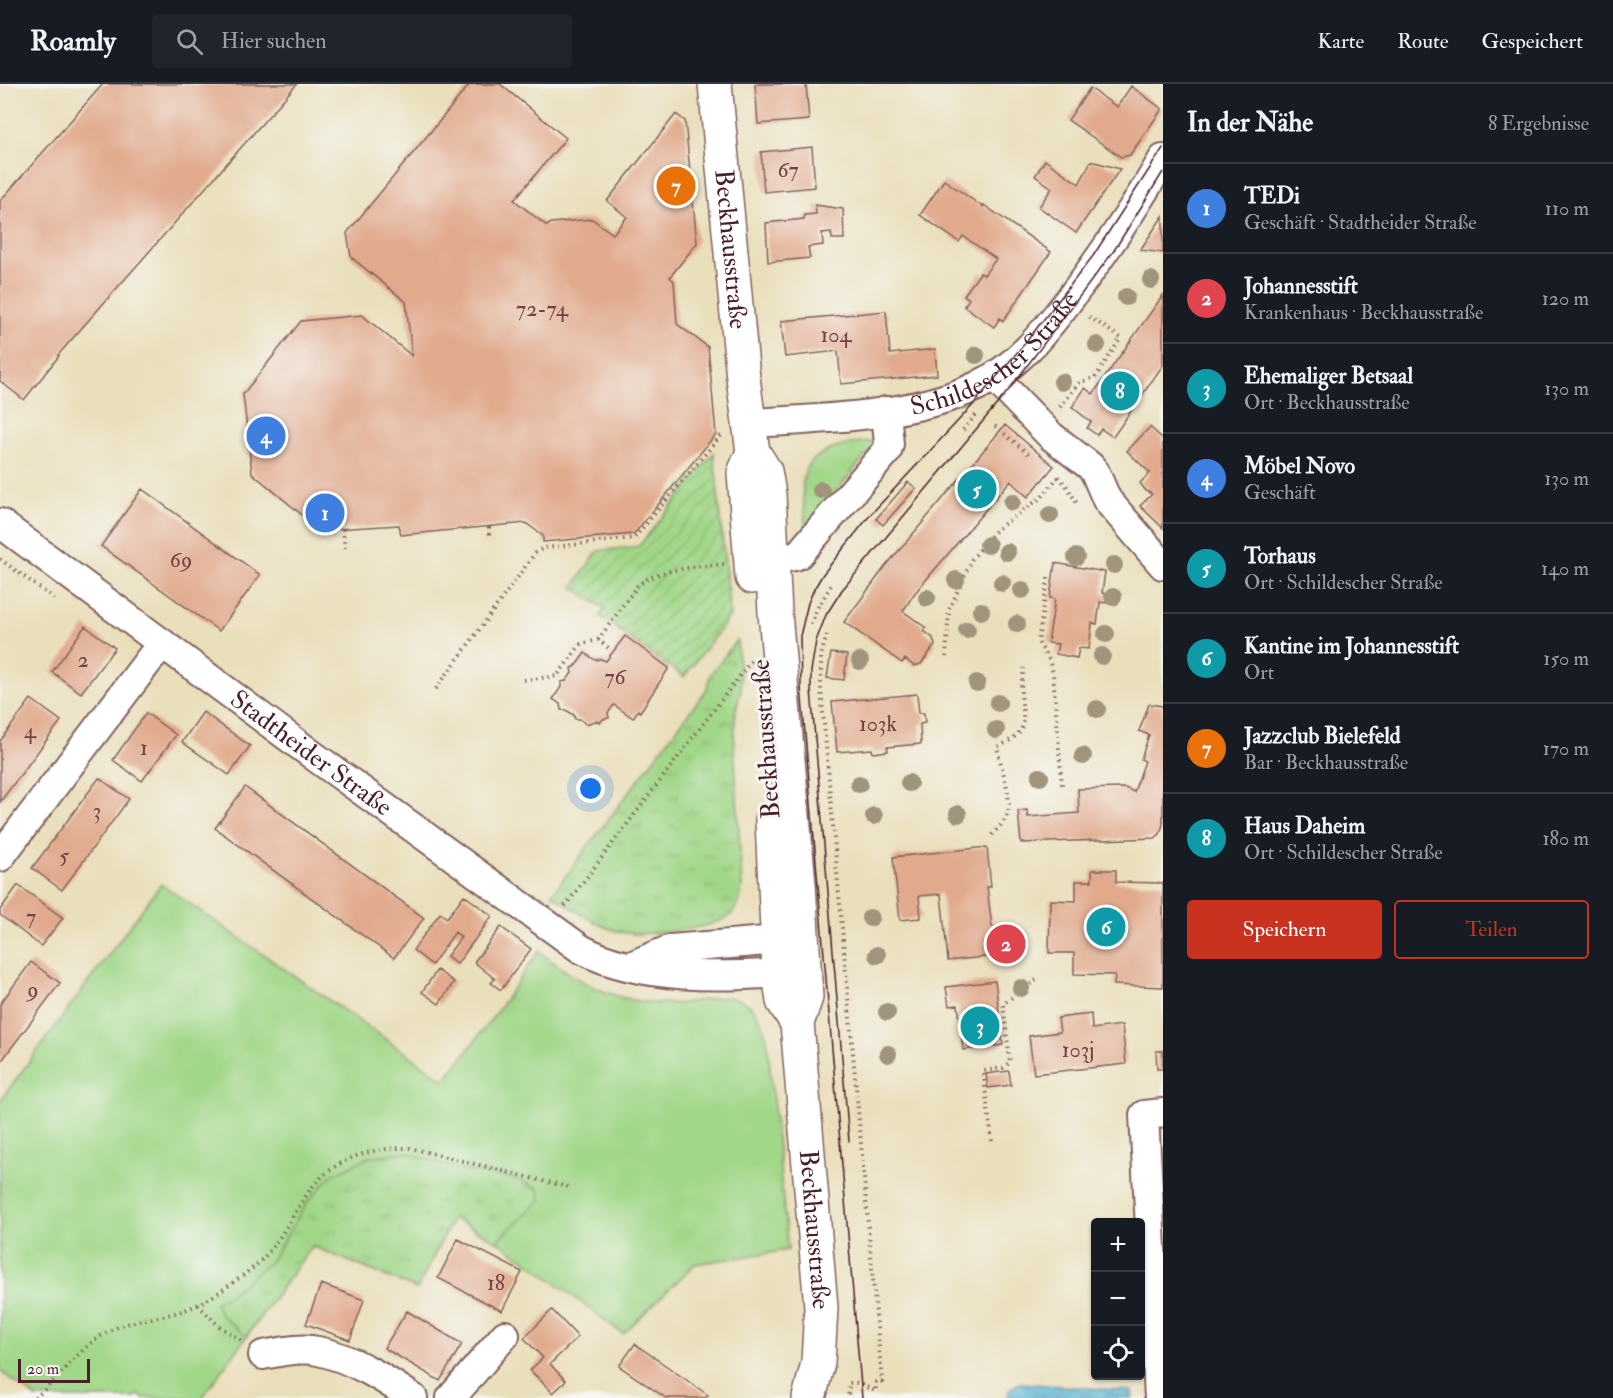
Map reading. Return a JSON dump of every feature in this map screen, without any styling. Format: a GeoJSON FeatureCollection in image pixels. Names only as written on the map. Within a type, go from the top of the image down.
{"type":"FeatureCollection","features":[{"type":"Feature","properties":{"kind":"main road","name":"Beckhausstraße"},"geometry":{"type":"LineString","coordinates":[[715,84],[751,438],[744,473],[781,684],[799,884],[791,956],[783,1001],[797,1023],[821,1307],[818,1363],[809,1398]]}},
{"type":"Feature","properties":{"kind":"main road","name":"Beckhausstraße"},"geometry":{"type":"LineString","coordinates":[[761,560],[759,651],[770,787],[791,956]]}},
{"type":"Feature","properties":{"kind":"street","name":"Schildescher Straße"},"geometry":{"type":"LineString","coordinates":[[751,438],[936,402],[975,388],[994,377],[1029,349],[1067,302],[1109,245],[1163,159]]}},
{"type":"Feature","properties":{"kind":"street"},"geometry":{"type":"LineString","coordinates":[[994,377],[1051,436],[1090,466],[1107,500],[1163,565]]}},
{"type":"Feature","properties":{"kind":"street"},"geometry":{"type":"LineString","coordinates":[[761,560],[799,554],[887,451],[890,444],[886,411]]}},
{"type":"Feature","properties":{"kind":"street","name":"Stadtheider Straße"},"geometry":{"type":"LineString","coordinates":[[0,523],[318,759],[581,949],[599,958],[631,966],[671,949],[791,956]]}},
{"type":"Feature","properties":{"kind":"street"},"geometry":{"type":"LineString","coordinates":[[0,857],[162,643]]}},
{"type":"Feature","properties":{"kind":"street"},"geometry":{"type":"LineString","coordinates":[[1159,1398],[1144,1115],[1163,1113]]}},
{"type":"Feature","properties":{"kind":"street"},"geometry":{"type":"LineString","coordinates":[[451,1398],[505,1335]]}},
{"type":"Feature","properties":{"kind":"street"},"geometry":{"type":"LineString","coordinates":[[263,1355],[296,1350],[317,1351],[341,1358],[387,1380],[413,1398]]}},
{"type":"Feature","properties":{"kind":"path"},"geometry":{"type":"LineString","coordinates":[[1043,428],[1080,382],[1095,378],[1121,338],[1067,302]]}},
{"type":"Feature","properties":{"kind":"path"},"geometry":{"type":"LineString","coordinates":[[963,430],[969,423]]}},
{"type":"Feature","properties":{"kind":"path"},"geometry":{"type":"LineString","coordinates":[[994,426],[1033,458]]}},
{"type":"Feature","properties":{"kind":"path"},"geometry":{"type":"LineString","coordinates":[[436,689],[536,552],[544,548],[634,538],[721,434],[751,438]]}},
{"type":"Feature","properties":{"kind":"path"},"geometry":{"type":"LineString","coordinates":[[946,657],[949,610],[972,559],[997,529],[1042,497],[1058,477]]}},
{"type":"Feature","properties":{"kind":"path"},"geometry":{"type":"LineString","coordinates":[[489,527],[489,536]]}},
{"type":"Feature","properties":{"kind":"path"},"geometry":{"type":"LineString","coordinates":[[343,529],[345,548]]}},
{"type":"Feature","properties":{"kind":"path"},"geometry":{"type":"LineString","coordinates":[[524,680],[557,676],[581,644],[598,640],[637,586],[653,575],[761,560]]}},
{"type":"Feature","properties":{"kind":"path"},"geometry":{"type":"LineString","coordinates":[[1048,578],[1038,642],[1049,660],[1053,673],[1062,786]]}},
{"type":"Feature","properties":{"kind":"path"},"geometry":{"type":"LineString","coordinates":[[811,624],[832,584]]}},
{"type":"Feature","properties":{"kind":"path"},"geometry":{"type":"LineString","coordinates":[[827,635],[821,655],[821,690],[882,1382],[876,1382],[876,1390],[849,1383],[848,1398]]}},
{"type":"Feature","properties":{"kind":"path"},"geometry":{"type":"LineString","coordinates":[[598,640],[610,649]]}},
{"type":"Feature","properties":{"kind":"path"},"geometry":{"type":"LineString","coordinates":[[550,926],[759,651]]}},
{"type":"Feature","properties":{"kind":"path"},"geometry":{"type":"LineString","coordinates":[[992,835],[1008,813],[1009,802],[996,747],[1018,734],[1023,723],[1021,688],[1024,668]]}},
{"type":"Feature","properties":{"kind":"path"},"geometry":{"type":"LineString","coordinates":[[992,1142],[983,1071],[1003,1068],[1010,1062],[1003,1004],[1038,979]]}},
{"type":"Feature","properties":{"kind":"path"},"geometry":{"type":"LineString","coordinates":[[35,1398],[59,1376],[80,1351],[99,1337],[131,1322],[176,1313],[198,1305],[249,1271],[277,1242],[308,1193],[322,1176],[338,1164],[357,1155],[394,1147],[410,1148],[572,1188]]}},
{"type":"Feature","properties":{"kind":"path"},"geometry":{"type":"LineString","coordinates":[[198,1305],[219,1326],[263,1355]]}},
{"type":"Feature","properties":{"kind":"green space"},"geometry":{"type":"Polygon","coordinates":[[[873,441],[873,447],[808,525],[805,524],[803,482],[811,462],[819,455],[840,446],[873,441]]]}},
{"type":"Feature","properties":{"kind":"green space"},"geometry":{"type":"Polygon","coordinates":[[[714,453],[730,616],[684,677],[600,616],[605,609],[573,587],[598,551],[639,546],[714,453]]]}},
{"type":"Feature","properties":{"kind":"green space"},"geometry":{"type":"Polygon","coordinates":[[[737,640],[741,690],[735,714],[734,743],[742,887],[737,906],[729,916],[720,921],[676,931],[631,933],[602,926],[552,894],[707,689],[710,675],[737,640]]]}},
{"type":"Feature","properties":{"kind":"green space"},"geometry":{"type":"Polygon","coordinates":[[[161,884],[445,1080],[539,951],[555,964],[588,984],[623,998],[662,1003],[683,1003],[713,998],[742,1001],[752,1007],[759,1017],[767,1038],[788,1250],[695,1264],[623,1334],[497,1241],[453,1218],[417,1289],[312,1246],[202,1398],[143,1398],[138,1394],[135,1398],[36,1398],[0,1371],[0,1101],[161,884]]]}},
{"type":"Feature","properties":{"kind":"green space"},"geometry":{"type":"Polygon","coordinates":[[[405,1152],[457,1169],[510,1177],[539,1189],[541,1200],[497,1241],[453,1218],[417,1289],[312,1246],[246,1336],[221,1315],[215,1303],[232,1293],[271,1261],[308,1201],[332,1175],[369,1157],[405,1152]]]}},
{"type":"Feature","properties":{"kind":"water"},"geometry":{"type":"Polygon","coordinates":[[[1020,1383],[1132,1391],[1133,1398],[1008,1398],[1009,1389],[1020,1383]]]}},
{"type":"Feature","properties":{"kind":"building"},"geometry":{"type":"Polygon","coordinates":[[[103,84],[297,84],[58,355],[24,400],[0,381],[0,201],[103,84]]]}},
{"type":"Feature","properties":{"kind":"building"},"geometry":{"type":"Polygon","coordinates":[[[470,84],[500,84],[566,138],[514,200],[547,226],[551,223],[592,219],[613,234],[627,217],[607,201],[676,114],[685,121],[697,243],[670,277],[674,281],[677,324],[708,347],[716,434],[634,534],[543,542],[543,536],[526,523],[401,535],[399,525],[320,530],[252,473],[243,394],[301,321],[362,315],[412,356],[406,302],[351,257],[347,233],[470,84]]]}},
{"type":"Feature","properties":{"kind":"building"},"geometry":{"type":"Polygon","coordinates":[[[755,84],[806,84],[809,120],[758,124],[755,84]]]}},
{"type":"Feature","properties":{"kind":"building"},"geometry":{"type":"Polygon","coordinates":[[[1131,86],[1162,109],[1130,155],[1121,157],[1068,120],[1090,88],[1117,107],[1131,86]]]}},
{"type":"Feature","properties":{"kind":"building"},"geometry":{"type":"Polygon","coordinates":[[[812,147],[815,187],[764,192],[761,152],[812,147]]]}},
{"type":"Feature","properties":{"kind":"building"},"geometry":{"type":"Polygon","coordinates":[[[1045,160],[1079,184],[1091,161],[1120,169],[1076,233],[1039,207],[1052,188],[1035,176],[1045,160]]]}},
{"type":"Feature","properties":{"kind":"building"},"geometry":{"type":"Polygon","coordinates":[[[944,180],[1051,252],[1003,321],[1000,318],[994,327],[964,306],[969,299],[964,295],[980,273],[984,275],[996,259],[963,236],[959,242],[920,215],[944,180]]]}},
{"type":"Feature","properties":{"kind":"building"},"geometry":{"type":"Polygon","coordinates":[[[815,205],[843,209],[844,239],[832,239],[831,232],[822,233],[823,245],[808,247],[810,258],[768,262],[766,223],[804,219],[804,215],[816,214],[815,205]]]}},
{"type":"Feature","properties":{"kind":"building"},"geometry":{"type":"Polygon","coordinates":[[[1163,216],[1163,253],[1140,250],[1163,216]]]}},
{"type":"Feature","properties":{"kind":"building"},"geometry":{"type":"Polygon","coordinates":[[[1163,295],[1163,365],[1113,437],[1101,429],[1097,435],[1087,428],[1091,422],[1072,407],[1085,388],[1093,394],[1163,295]]]}},
{"type":"Feature","properties":{"kind":"building"},"geometry":{"type":"Polygon","coordinates":[[[886,311],[890,354],[935,349],[937,375],[841,384],[838,351],[785,357],[781,321],[886,311]]]}},
{"type":"Feature","properties":{"kind":"building"},"geometry":{"type":"Polygon","coordinates":[[[1005,425],[1054,466],[1028,497],[1010,481],[914,594],[903,611],[926,628],[924,631],[933,638],[935,645],[921,664],[914,666],[905,659],[902,663],[844,622],[885,567],[1005,425]]]}},
{"type":"Feature","properties":{"kind":"building"},"geometry":{"type":"Polygon","coordinates":[[[1150,427],[1163,439],[1163,528],[1140,506],[1152,494],[1146,491],[1140,483],[1150,473],[1127,451],[1150,427]]]}},
{"type":"Feature","properties":{"kind":"building"},"geometry":{"type":"Polygon","coordinates":[[[908,482],[916,488],[883,525],[876,519],[908,482]]]}},
{"type":"Feature","properties":{"kind":"building"},"geometry":{"type":"Polygon","coordinates":[[[142,489],[260,575],[219,631],[101,546],[142,489]]]}},
{"type":"Feature","properties":{"kind":"building"},"geometry":{"type":"Polygon","coordinates":[[[1055,563],[1105,572],[1102,593],[1107,594],[1106,603],[1100,602],[1097,624],[1092,623],[1089,649],[1079,648],[1077,658],[1056,654],[1058,644],[1048,643],[1055,599],[1050,598],[1055,563]]]}},
{"type":"Feature","properties":{"kind":"building"},"geometry":{"type":"Polygon","coordinates":[[[85,626],[115,648],[81,693],[52,672],[85,626]]]}},
{"type":"Feature","properties":{"kind":"building"},"geometry":{"type":"Polygon","coordinates":[[[625,636],[669,668],[640,712],[638,710],[633,718],[614,705],[608,713],[609,718],[603,719],[600,723],[597,721],[587,725],[580,719],[575,719],[574,715],[566,710],[561,710],[560,704],[553,699],[561,687],[561,682],[566,681],[572,673],[571,668],[575,667],[585,653],[595,660],[606,661],[625,636]]]}},
{"type":"Feature","properties":{"kind":"building"},"geometry":{"type":"Polygon","coordinates":[[[831,653],[847,655],[844,680],[827,678],[831,653]]]}},
{"type":"Feature","properties":{"kind":"building"},"geometry":{"type":"Polygon","coordinates":[[[917,694],[919,713],[924,713],[925,723],[920,724],[921,744],[887,747],[888,751],[873,753],[872,749],[837,752],[832,702],[917,694]]]}},
{"type":"Feature","properties":{"kind":"building"},"geometry":{"type":"Polygon","coordinates":[[[31,699],[61,721],[0,802],[0,741],[31,699]]]}},
{"type":"Feature","properties":{"kind":"building"},"geometry":{"type":"Polygon","coordinates":[[[1149,704],[1163,706],[1163,824],[1160,834],[1155,838],[1021,843],[1018,811],[1027,810],[1028,817],[1079,813],[1078,789],[1125,788],[1134,792],[1145,761],[1141,759],[1149,735],[1139,731],[1149,704]]]}},
{"type":"Feature","properties":{"kind":"building"},"geometry":{"type":"Polygon","coordinates":[[[203,712],[250,746],[229,775],[182,742],[203,712]]]}},
{"type":"Feature","properties":{"kind":"building"},"geometry":{"type":"Polygon","coordinates":[[[146,713],[176,735],[142,781],[113,760],[146,713]]]}},
{"type":"Feature","properties":{"kind":"building"},"geometry":{"type":"Polygon","coordinates":[[[99,778],[129,799],[62,890],[32,868],[99,778]]]}},
{"type":"Feature","properties":{"kind":"building"},"geometry":{"type":"Polygon","coordinates":[[[245,787],[424,918],[394,958],[215,828],[245,787]]]}},
{"type":"Feature","properties":{"kind":"building"},"geometry":{"type":"Polygon","coordinates":[[[987,847],[991,887],[987,887],[992,927],[1008,925],[1011,954],[948,961],[941,894],[919,896],[921,918],[900,920],[893,857],[987,847]]]}},
{"type":"Feature","properties":{"kind":"building"},"geometry":{"type":"Polygon","coordinates":[[[1092,870],[1116,870],[1116,882],[1163,883],[1163,987],[1114,985],[1115,975],[1074,974],[1074,953],[1049,953],[1050,900],[1076,901],[1076,881],[1092,881],[1092,870]]]}},
{"type":"Feature","properties":{"kind":"building"},"geometry":{"type":"Polygon","coordinates":[[[18,885],[63,918],[41,946],[0,915],[0,910],[18,885]]]}},
{"type":"Feature","properties":{"kind":"building"},"geometry":{"type":"Polygon","coordinates":[[[464,895],[492,916],[457,964],[447,956],[461,937],[455,932],[432,965],[413,950],[440,913],[447,918],[464,895]]]}},
{"type":"Feature","properties":{"kind":"building"},"geometry":{"type":"Polygon","coordinates":[[[501,927],[531,949],[501,990],[491,983],[495,979],[474,962],[501,927]]]}},
{"type":"Feature","properties":{"kind":"building"},"geometry":{"type":"Polygon","coordinates":[[[31,962],[60,983],[0,1063],[0,1004],[31,962]]]}},
{"type":"Feature","properties":{"kind":"building"},"geometry":{"type":"Polygon","coordinates":[[[437,970],[454,982],[439,1004],[422,992],[437,970]]]}},
{"type":"Feature","properties":{"kind":"building"},"geometry":{"type":"Polygon","coordinates":[[[995,981],[1003,1045],[963,1050],[958,1005],[949,1006],[946,987],[995,981]]]}},
{"type":"Feature","properties":{"kind":"building"},"geometry":{"type":"Polygon","coordinates":[[[1091,1014],[1092,1029],[1122,1025],[1126,1064],[1034,1074],[1029,1036],[1060,1032],[1058,1018],[1091,1014]]]}},
{"type":"Feature","properties":{"kind":"building"},"geometry":{"type":"Polygon","coordinates":[[[1156,1051],[1163,1051],[1163,1069],[1157,1069],[1156,1051]]]}},
{"type":"Feature","properties":{"kind":"building"},"geometry":{"type":"Polygon","coordinates":[[[1009,1071],[1011,1085],[988,1088],[986,1074],[1009,1071]]]}},
{"type":"Feature","properties":{"kind":"building"},"geometry":{"type":"Polygon","coordinates":[[[458,1239],[522,1272],[502,1311],[438,1278],[458,1239]]]}},
{"type":"Feature","properties":{"kind":"building"},"geometry":{"type":"Polygon","coordinates":[[[321,1284],[364,1300],[350,1340],[306,1324],[321,1284]]]}},
{"type":"Feature","properties":{"kind":"building"},"geometry":{"type":"Polygon","coordinates":[[[552,1310],[578,1337],[550,1364],[566,1381],[553,1393],[530,1370],[543,1358],[524,1338],[552,1310]]]}},
{"type":"Feature","properties":{"kind":"building"},"geometry":{"type":"Polygon","coordinates":[[[407,1311],[462,1344],[440,1381],[384,1348],[407,1311]]]}},
{"type":"Feature","properties":{"kind":"building"},"geometry":{"type":"Polygon","coordinates":[[[635,1344],[708,1395],[705,1398],[666,1398],[619,1366],[635,1344]]]}},
{"type":"Feature","properties":{"kind":"tram line"},"geometry":{"type":"LineString","coordinates":[[862,1398],[801,687],[800,636],[808,603],[823,574],[871,514],[971,407],[1026,342],[1093,256],[1163,148]]}},
{"type":"Feature","properties":{"kind":"tram line"},"geometry":{"type":"LineString","coordinates":[[849,1141],[811,690],[811,671],[816,641],[826,615],[842,590],[1008,391],[1113,252],[1163,172]]}},
{"type":"Feature","properties":{"kind":"place","name":"Jazzclub Bielefeld"},"geometry":{"type":"Point","coordinates":[676,186]}},
{"type":"Feature","properties":{"kind":"place","name":"Haus Daheim"},"geometry":{"type":"Point","coordinates":[1120,391]}},
{"type":"Feature","properties":{"kind":"place","name":"Möbel Novo"},"geometry":{"type":"Point","coordinates":[266,436]}},
{"type":"Feature","properties":{"kind":"place","name":"Torhaus"},"geometry":{"type":"Point","coordinates":[977,489]}},
{"type":"Feature","properties":{"kind":"place","name":"TEDi"},"geometry":{"type":"Point","coordinates":[325,513]}},
{"type":"Feature","properties":{"kind":"place","name":"Kantine im Johannesstift"},"geometry":{"type":"Point","coordinates":[1106,927]}},
{"type":"Feature","properties":{"kind":"place","name":"Johannesstift"},"geometry":{"type":"Point","coordinates":[1006,944]}},
{"type":"Feature","properties":{"kind":"place","name":"Ehemaliger Betsaal"},"geometry":{"type":"Point","coordinates":[980,1026]}}]}
